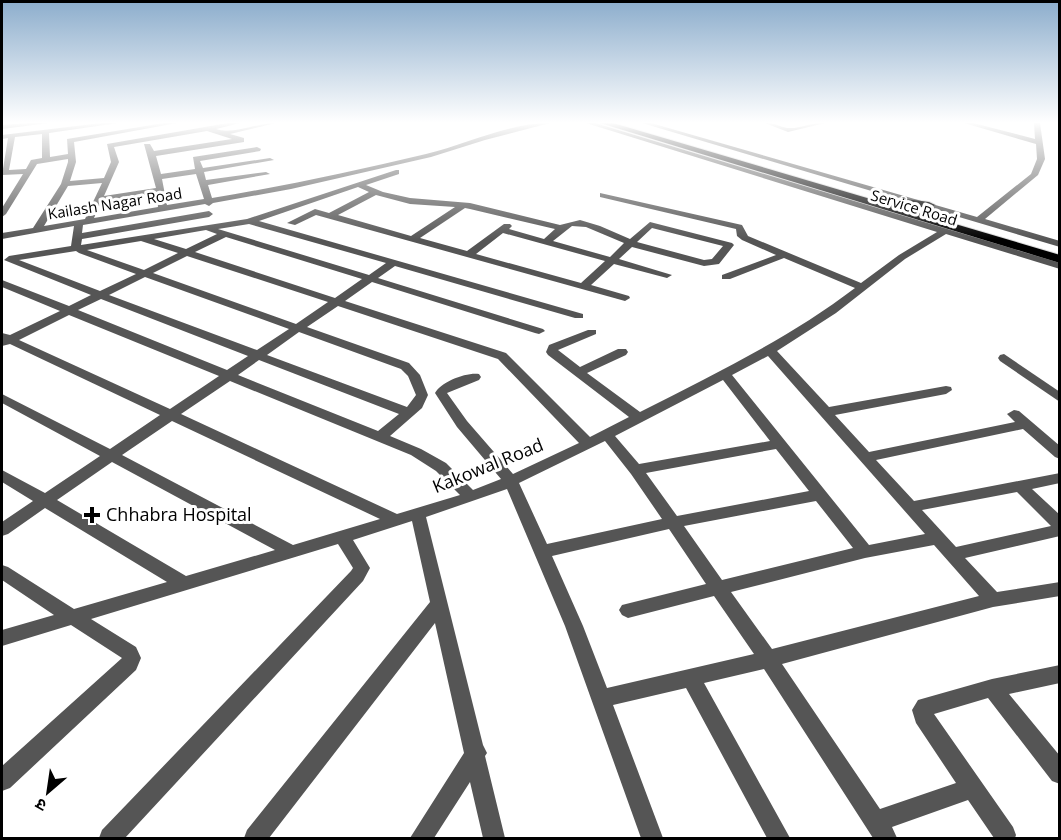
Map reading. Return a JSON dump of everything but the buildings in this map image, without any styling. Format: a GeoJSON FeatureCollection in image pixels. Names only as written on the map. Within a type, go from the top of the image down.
{"type":"FeatureCollection","features":[{"type":"Feature","properties":{"kind":"highway"},"geometry":{"type":"LineString","coordinates":[[729,162],[1059,259]]}},
{"type":"Feature","properties":{"kind":"highway"},"geometry":{"type":"LineString","coordinates":[[754,162],[1059,252]]}},
{"type":"Feature","properties":{"kind":"highway"},"geometry":{"type":"LineString","coordinates":[[886,201],[929,205]]}},
{"type":"Feature","properties":{"kind":"street"},"geometry":{"type":"LineString","coordinates":[[6,162],[4,173],[27,175]]}},
{"type":"Feature","properties":{"kind":"street"},"geometry":{"type":"LineString","coordinates":[[3,209],[19,189],[35,162]]}},
{"type":"Feature","properties":{"kind":"street"},"geometry":{"type":"LineString","coordinates":[[36,231],[65,184],[72,162]]}},
{"type":"Feature","properties":{"kind":"street"},"geometry":{"type":"LineString","coordinates":[[77,243],[83,223],[98,200],[115,162]]}},
{"type":"Feature","properties":{"kind":"street"},"geometry":{"type":"LineString","coordinates":[[153,162],[163,210]]}},
{"type":"Feature","properties":{"kind":"street"},"geometry":{"type":"LineString","coordinates":[[198,162],[209,202]]}},
{"type":"Feature","properties":{"kind":"street"},"geometry":{"type":"LineString","coordinates":[[158,177],[254,162]]}},
{"type":"Feature","properties":{"kind":"street","name":"Kailash Nagar Road"},"geometry":{"type":"LineString","coordinates":[[2,236],[291,187],[400,162]]}},
{"type":"Feature","properties":{"kind":"street"},"geometry":{"type":"LineString","coordinates":[[77,243],[142,238],[249,221],[428,162]]}},
{"type":"Feature","properties":{"kind":"street","name":"Service Road"},"geometry":{"type":"LineString","coordinates":[[726,162],[1059,266]]}},
{"type":"Feature","properties":{"kind":"street","name":"Service Road"},"geometry":{"type":"LineString","coordinates":[[781,162],[1059,244]]}},
{"type":"Feature","properties":{"kind":"street"},"geometry":{"type":"LineString","coordinates":[[978,221],[1034,175],[1040,162]]}},
{"type":"Feature","properties":{"kind":"street"},"geometry":{"type":"LineString","coordinates":[[203,183],[266,174]]}},
{"type":"Feature","properties":{"kind":"street"},"geometry":{"type":"LineString","coordinates":[[2,181],[27,175]]}},
{"type":"Feature","properties":{"kind":"street"},"geometry":{"type":"LineString","coordinates":[[65,184],[107,180]]}},
{"type":"Feature","properties":{"kind":"street"},"geometry":{"type":"LineString","coordinates":[[358,184],[375,192],[419,203],[465,205],[562,228]]}},
{"type":"Feature","properties":{"kind":"street"},"geometry":{"type":"LineString","coordinates":[[2,191],[19,189]]}},
{"type":"Feature","properties":{"kind":"street"},"geometry":{"type":"LineString","coordinates":[[98,200],[159,190]]}},
{"type":"Feature","properties":{"kind":"street"},"geometry":{"type":"LineString","coordinates":[[330,216],[375,192]]}},
{"type":"Feature","properties":{"kind":"street"},"geometry":{"type":"LineString","coordinates":[[603,195],[739,226],[745,238],[862,288]]}},
{"type":"Feature","properties":{"kind":"street"},"geometry":{"type":"LineString","coordinates":[[412,239],[465,205]]}},
{"type":"Feature","properties":{"kind":"street"},"geometry":{"type":"LineString","coordinates":[[292,222],[312,212],[330,216],[625,298]]}},
{"type":"Feature","properties":{"kind":"street"},"geometry":{"type":"LineString","coordinates":[[5,260],[209,214]]}},
{"type":"Feature","properties":{"kind":"street"},"geometry":{"type":"LineString","coordinates":[[470,254],[518,217]]}},
{"type":"Feature","properties":{"kind":"street"},"geometry":{"type":"LineString","coordinates":[[249,221],[579,316]]}},
{"type":"Feature","properties":{"kind":"street"},"geometry":{"type":"LineString","coordinates":[[546,242],[571,223],[582,224],[630,243],[710,263],[718,260],[729,245],[653,225],[648,226],[630,243],[612,260],[584,286]]}},
{"type":"Feature","properties":{"kind":"street"},"geometry":{"type":"LineString","coordinates":[[205,228],[538,331]]}},
{"type":"Feature","properties":{"kind":"street"},"geometry":{"type":"LineString","coordinates":[[501,230],[667,274]]}},
{"type":"Feature","properties":{"kind":"street","name":"Kakowal Road"},"geometry":{"type":"LineString","coordinates":[[2,638],[418,514],[511,481],[607,435],[770,350],[807,328],[902,257],[945,231]]}},
{"type":"Feature","properties":{"kind":"street"},"geometry":{"type":"LineString","coordinates":[[4,340],[224,234]]}},
{"type":"Feature","properties":{"kind":"street"},"geometry":{"type":"LineString","coordinates":[[142,238],[502,356],[588,444]]}},
{"type":"Feature","properties":{"kind":"street"},"geometry":{"type":"LineString","coordinates":[[77,243],[143,273],[405,366],[414,375],[422,395],[417,405],[379,438]]}},
{"type":"Feature","properties":{"kind":"street"},"geometry":{"type":"LineString","coordinates":[[726,278],[784,255]]}},
{"type":"Feature","properties":{"kind":"street"},"geometry":{"type":"LineString","coordinates":[[5,260],[409,412]]}},
{"type":"Feature","properties":{"kind":"street"},"geometry":{"type":"LineString","coordinates":[[2,530],[393,263]]}},
{"type":"Feature","properties":{"kind":"street"},"geometry":{"type":"LineString","coordinates":[[2,283],[430,459],[471,497]]}},
{"type":"Feature","properties":{"kind":"street"},"geometry":{"type":"LineString","coordinates":[[592,332],[551,349],[639,418]]}},
{"type":"Feature","properties":{"kind":"street"},"geometry":{"type":"LineString","coordinates":[[4,340],[396,520]]}},
{"type":"Feature","properties":{"kind":"street"},"geometry":{"type":"LineString","coordinates":[[770,350],[993,600]]}},
{"type":"Feature","properties":{"kind":"street"},"geometry":{"type":"LineString","coordinates":[[579,372],[622,352]]}},
{"type":"Feature","properties":{"kind":"street"},"geometry":{"type":"LineString","coordinates":[[1004,358],[1059,398]]}},
{"type":"Feature","properties":{"kind":"street"},"geometry":{"type":"LineString","coordinates":[[723,373],[865,552]]}},
{"type":"Feature","properties":{"kind":"street"},"geometry":{"type":"LineString","coordinates":[[475,377],[444,388],[441,393],[462,424],[511,481],[574,626],[652,838]]}},
{"type":"Feature","properties":{"kind":"street"},"geometry":{"type":"LineString","coordinates":[[826,412],[946,390]]}},
{"type":"Feature","properties":{"kind":"street"},"geometry":{"type":"LineString","coordinates":[[2,398],[292,552]]}},
{"type":"Feature","properties":{"kind":"street"},"geometry":{"type":"LineString","coordinates":[[1014,414],[1059,454]]}},
{"type":"Feature","properties":{"kind":"street"},"geometry":{"type":"LineString","coordinates":[[866,457],[1025,424]]}},
{"type":"Feature","properties":{"kind":"street"},"geometry":{"type":"LineString","coordinates":[[607,435],[636,470],[768,659],[881,830],[972,788]]}},
{"type":"Feature","properties":{"kind":"street"},"geometry":{"type":"LineString","coordinates":[[636,470],[780,444]]}},
{"type":"Feature","properties":{"kind":"street"},"geometry":{"type":"LineString","coordinates":[[2,475],[185,584]]}},
{"type":"Feature","properties":{"kind":"street"},"geometry":{"type":"LineString","coordinates":[[911,507],[1059,478]]}},
{"type":"Feature","properties":{"kind":"street"},"geometry":{"type":"LineString","coordinates":[[1020,486],[1059,525]]}},
{"type":"Feature","properties":{"kind":"street"},"geometry":{"type":"LineString","coordinates":[[542,552],[671,523],[819,495]]}},
{"type":"Feature","properties":{"kind":"street"},"geometry":{"type":"LineString","coordinates":[[418,514],[476,753],[494,838]]}},
{"type":"Feature","properties":{"kind":"street"},"geometry":{"type":"LineString","coordinates":[[953,554],[1059,530]]}},
{"type":"Feature","properties":{"kind":"street"},"geometry":{"type":"LineString","coordinates":[[110,838],[357,576],[362,568],[342,537]]}},
{"type":"Feature","properties":{"kind":"street"},"geometry":{"type":"LineString","coordinates":[[628,610],[865,552],[939,538]]}},
{"type":"Feature","properties":{"kind":"street"},"geometry":{"type":"LineString","coordinates":[[2,572],[129,652],[132,658],[129,664],[2,780]]}},
{"type":"Feature","properties":{"kind":"street"},"geometry":{"type":"LineString","coordinates":[[601,699],[768,659],[993,600],[1059,589]]}},
{"type":"Feature","properties":{"kind":"street"},"geometry":{"type":"LineString","coordinates":[[255,838],[439,604]]}},
{"type":"Feature","properties":{"kind":"street"},"geometry":{"type":"LineString","coordinates":[[1005,835],[923,716],[922,710],[925,706],[992,688],[1059,674]]}},
{"type":"Feature","properties":{"kind":"street"},"geometry":{"type":"LineString","coordinates":[[691,678],[779,838]]}},
{"type":"Feature","properties":{"kind":"street"},"geometry":{"type":"LineString","coordinates":[[992,688],[1059,773]]}},
{"type":"Feature","properties":{"kind":"street"},"geometry":{"type":"LineString","coordinates":[[420,838],[476,753]]}},
{"type":"Feature","properties":{"kind":"place","name":"Chhabra Hospital"},"geometry":{"type":"Point","coordinates":[92,515]}}]}
